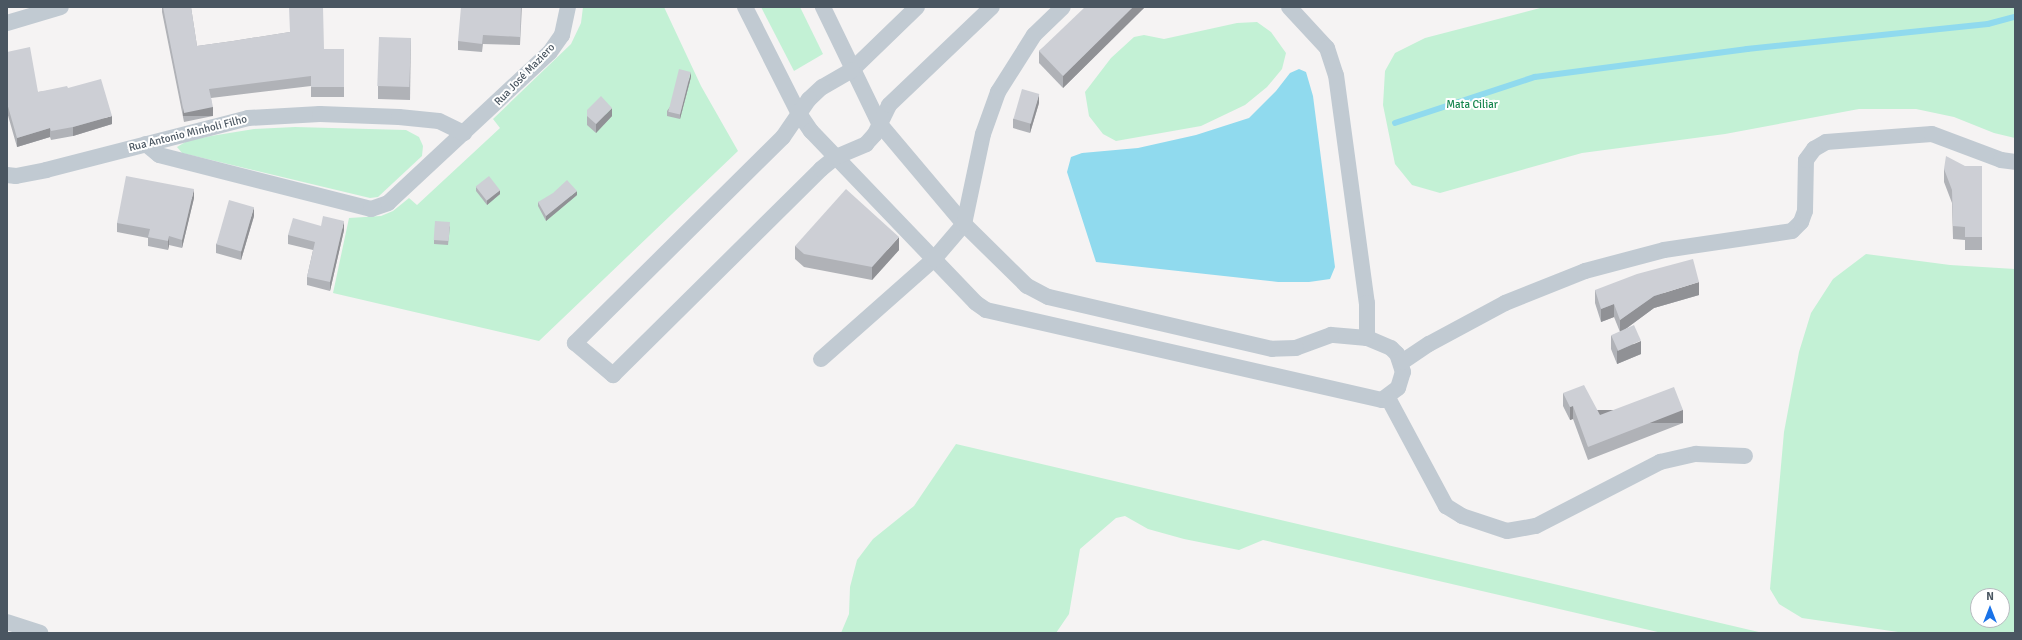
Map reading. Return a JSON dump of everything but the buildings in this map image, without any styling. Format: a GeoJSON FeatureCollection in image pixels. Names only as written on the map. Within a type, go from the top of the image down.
{"type":"FeatureCollection","features":[{"type":"Feature","properties":{"kind":"street"},"geometry":{"type":"LineString","coordinates":[[7,23],[61,7]]}},
{"type":"Feature","properties":{"kind":"street","name":"Rua José Maziero"},"geometry":{"type":"LineString","coordinates":[[146,144],[159,155],[371,209],[388,204],[550,52],[562,34],[568,7]]}},
{"type":"Feature","properties":{"kind":"street"},"geometry":{"type":"LineString","coordinates":[[745,7],[798,112],[811,131],[976,303],[986,310],[1382,400],[1388,398],[1402,381],[1402,362],[1391,348],[1367,338],[1331,335],[1296,348],[1272,349],[1048,297],[1020,281],[964,224],[879,123],[852,70],[823,7]]}},
{"type":"Feature","properties":{"kind":"street"},"geometry":{"type":"LineString","coordinates":[[917,7],[852,70],[822,87],[798,112],[783,137],[575,343],[613,375],[821,170],[836,157],[866,144],[875,134],[879,123],[889,106],[992,7]]}},
{"type":"Feature","properties":{"kind":"street"},"geometry":{"type":"LineString","coordinates":[[821,359],[934,259],[964,224],[982,134],[998,92],[1034,35],[1063,7]]}},
{"type":"Feature","properties":{"kind":"street"},"geometry":{"type":"LineString","coordinates":[[1289,7],[1327,48],[1335,69],[1367,303],[1367,338]]}},
{"type":"Feature","properties":{"kind":"street","name":"Rua Antonio Minholi Filho"},"geometry":{"type":"LineString","coordinates":[[7,175],[16,176],[46,170],[248,118],[320,114],[439,121],[464,133]]}},
{"type":"Feature","properties":{"kind":"street"},"geometry":{"type":"LineString","coordinates":[[1402,362],[1429,344],[1505,303],[1585,271],[1672,248],[1792,231],[1801,222],[1805,211],[1806,160],[1814,149],[1826,142],[1932,134],[2002,160],[2015,162]]}},
{"type":"Feature","properties":{"kind":"street"},"geometry":{"type":"LineString","coordinates":[[1388,398],[1446,506],[1462,516],[1507,531],[1536,526],[1660,462],[1696,454],[1745,456]]}},
{"type":"Feature","properties":{"kind":"street"},"geometry":{"type":"LineString","coordinates":[[7,622],[40,633]]}},
{"type":"Feature","properties":{"kind":"green space"},"geometry":{"type":"Polygon","coordinates":[[[583,7],[664,7],[701,86],[738,151],[539,341],[333,293],[349,218],[381,216],[393,211],[409,198],[417,205],[500,128],[493,119],[571,44],[581,23],[583,7]]]}},
{"type":"Feature","properties":{"kind":"green space"},"geometry":{"type":"Polygon","coordinates":[[[761,7],[800,7],[823,54],[794,71],[761,7]]]}},
{"type":"Feature","properties":{"kind":"green space","name":"Mata Ciliar"},"geometry":{"type":"Polygon","coordinates":[[[1544,7],[2015,7],[2015,138],[1994,133],[1954,117],[1916,109],[1859,109],[1725,134],[1582,153],[1440,193],[1412,185],[1395,164],[1383,105],[1385,71],[1395,53],[1425,38],[1544,7]]]}},
{"type":"Feature","properties":{"kind":"green space"},"geometry":{"type":"Polygon","coordinates":[[[1257,22],[1271,32],[1286,53],[1282,69],[1267,87],[1245,105],[1201,126],[1116,141],[1103,134],[1089,116],[1085,92],[1111,58],[1134,37],[1144,35],[1164,39],[1237,23],[1257,22]]]}},
{"type":"Feature","properties":{"kind":"green space"},"geometry":{"type":"Polygon","coordinates":[[[295,127],[406,130],[419,137],[423,146],[422,156],[378,197],[370,198],[182,153],[177,147],[187,141],[211,136],[254,129],[295,127]]]}},
{"type":"Feature","properties":{"kind":"green space"},"geometry":{"type":"Polygon","coordinates":[[[1866,254],[1950,265],[2015,269],[2015,633],[1905,633],[1802,618],[1779,604],[1770,589],[1784,432],[1799,352],[1811,313],[1833,279],[1866,254]]]}},
{"type":"Feature","properties":{"kind":"green space"},"geometry":{"type":"Polygon","coordinates":[[[956,444],[1763,633],[1662,633],[1263,540],[1239,550],[1184,539],[1148,529],[1125,516],[1116,518],[1080,549],[1069,614],[1056,633],[841,633],[849,614],[850,587],[857,560],[873,539],[914,506],[956,444]]]}},
{"type":"Feature","properties":{"kind":"water"},"geometry":{"type":"Polygon","coordinates":[[[1299,69],[1306,72],[1313,96],[1335,267],[1330,279],[1309,282],[1278,282],[1096,262],[1067,172],[1071,157],[1082,153],[1138,148],[1196,135],[1249,118],[1276,91],[1290,73],[1299,69]]]}},
{"type":"Feature","properties":{"kind":"waterway"},"geometry":{"type":"LineString","coordinates":[[1395,123],[1535,77],[1747,49],[1988,24],[2015,17]]}}]}
